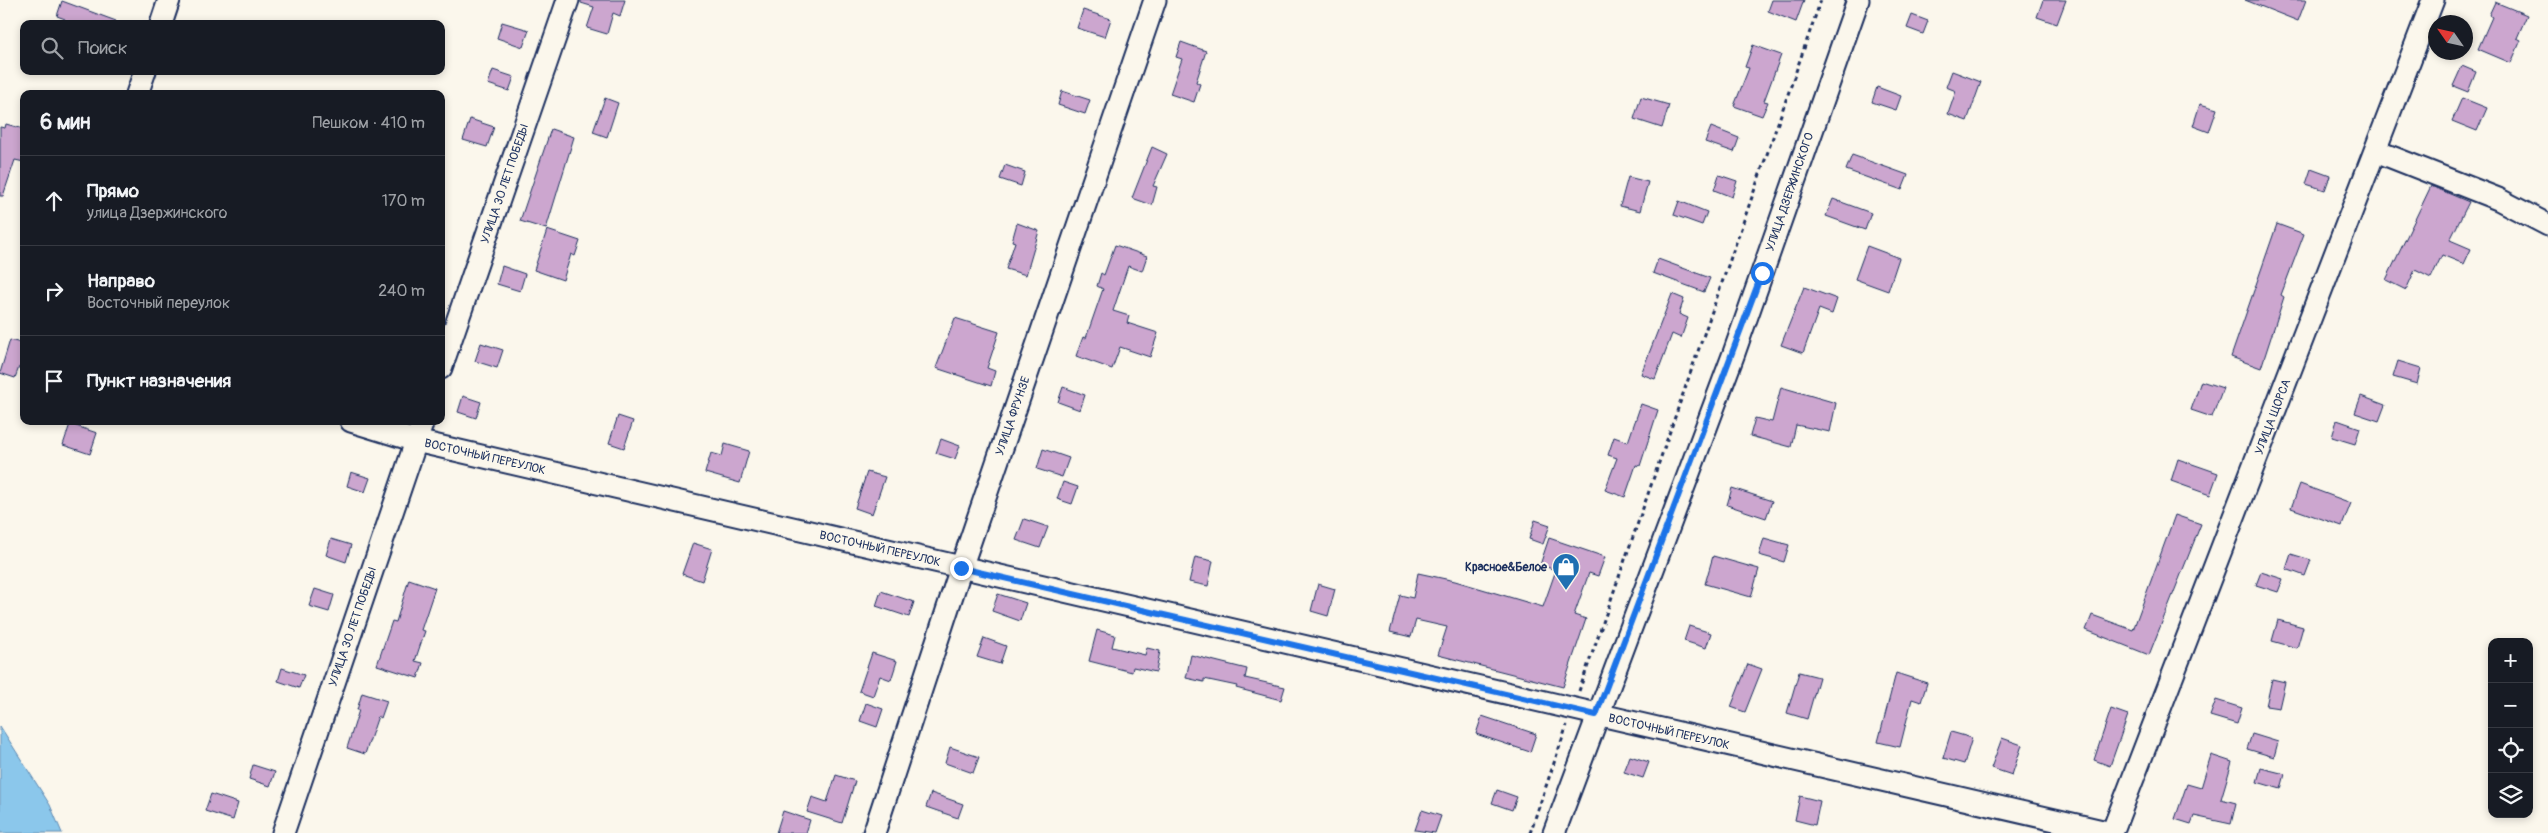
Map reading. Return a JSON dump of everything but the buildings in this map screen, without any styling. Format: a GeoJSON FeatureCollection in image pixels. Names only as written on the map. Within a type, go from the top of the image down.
{"type":"FeatureCollection","features":[{"type":"Feature","properties":{"kind":"street"},"geometry":{"type":"LineString","coordinates":[[162,20],[169,0]]}},
{"type":"Feature","properties":{"kind":"street","name":"УЛИЦА 30 ЛЕТ ПОБЕДЫ"},"geometry":{"type":"LineString","coordinates":[[445,356],[568,0]]}},
{"type":"Feature","properties":{"kind":"street","name":"УЛИЦА ФРУНЗЕ"},"geometry":{"type":"LineString","coordinates":[[874,833],[961,568],[1155,0]]}},
{"type":"Feature","properties":{"kind":"street","name":"УЛИЦА ДЗЕРЖИНСКОГО"},"geometry":{"type":"LineString","coordinates":[[1554,833],[1596,715],[1734,353],[1858,0]]}},
{"type":"Feature","properties":{"kind":"street","name":"УЛИЦА ЩОРСА"},"geometry":{"type":"LineString","coordinates":[[2112,833],[2433,0]]}},
{"type":"Feature","properties":{"kind":"street"},"geometry":{"type":"LineString","coordinates":[[138,90],[144,75]]}},
{"type":"Feature","properties":{"kind":"street"},"geometry":{"type":"LineString","coordinates":[[2376,151],[2498,199],[2548,225]]}},
{"type":"Feature","properties":{"kind":"street","name":"ВОСТОЧНЫЙ ПЕРЕУЛОК"},"geometry":{"type":"LineString","coordinates":[[364,425],[416,441],[2112,833]]}},
{"type":"Feature","properties":{"kind":"street","name":"УЛИЦА 30 ЛЕТ ПОБЕДЫ"},"geometry":{"type":"LineString","coordinates":[[283,833],[422,425]]}},
{"type":"Feature","properties":{"kind":"path"},"geometry":{"type":"LineString","coordinates":[[1530,833],[1821,0]]}},
{"type":"Feature","properties":{"kind":"water"},"geometry":{"type":"Polygon","coordinates":[[[0,726],[50,805],[62,833],[0,833],[0,726]]]}},
{"type":"Feature","properties":{"kind":"place","name":"Красное&Белое"},"geometry":{"type":"Point","coordinates":[1566,591]}},
{"type":"Feature","properties":{"kind":"route"},"geometry":{"type":"LineString","coordinates":[[961,568],[1596,715],[1734,353],[1762,273]]}}]}
